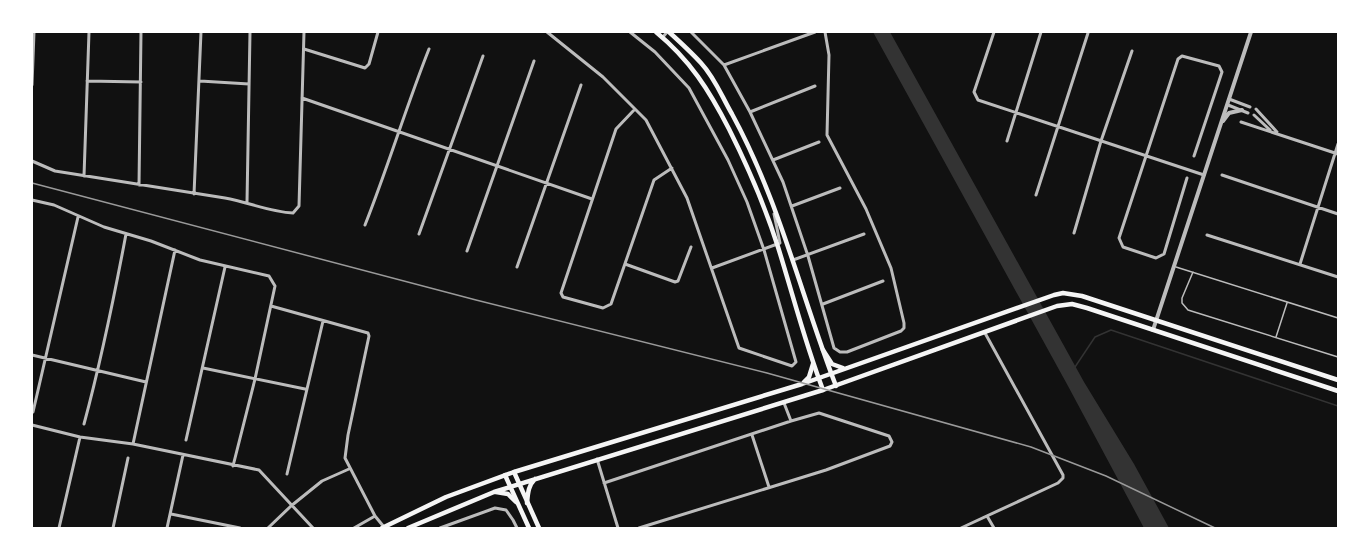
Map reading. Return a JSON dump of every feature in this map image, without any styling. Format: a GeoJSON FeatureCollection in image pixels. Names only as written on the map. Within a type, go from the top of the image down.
{"type":"FeatureCollection","features":[{"type":"Feature","properties":{"kind":"main road"},"geometry":{"type":"LineString","coordinates":[[656,32],[688,63],[709,90],[750,170],[777,245],[823,390]]}},
{"type":"Feature","properties":{"kind":"main road"},"geometry":{"type":"LineString","coordinates":[[668,32],[702,64],[714,81],[756,161],[836,386]]}},
{"type":"Feature","properties":{"kind":"main road"},"geometry":{"type":"LineString","coordinates":[[383,528],[446,497],[505,475],[802,384],[1063,293],[1338,380]]}},
{"type":"Feature","properties":{"kind":"main road"},"geometry":{"type":"LineString","coordinates":[[408,528],[509,486],[836,386],[1049,309],[1072,304],[1338,391]]}},
{"type":"Feature","properties":{"kind":"main road"},"geometry":{"type":"LineString","coordinates":[[823,350],[831,364],[843,368]]}},
{"type":"Feature","properties":{"kind":"main road"},"geometry":{"type":"LineString","coordinates":[[802,384],[809,377],[813,364]]}},
{"type":"Feature","properties":{"kind":"main road"},"geometry":{"type":"LineString","coordinates":[[514,472],[539,528]]}},
{"type":"Feature","properties":{"kind":"main road"},"geometry":{"type":"LineString","coordinates":[[505,475],[529,528]]}},
{"type":"Feature","properties":{"kind":"main road"},"geometry":{"type":"LineString","coordinates":[[527,503],[531,484],[537,477]]}},
{"type":"Feature","properties":{"kind":"main road"},"geometry":{"type":"LineString","coordinates":[[494,492],[508,494],[516,502]]}},
{"type":"Feature","properties":{"kind":"street"},"geometry":{"type":"LineString","coordinates":[[32,85],[34,32]]}},
{"type":"Feature","properties":{"kind":"street"},"geometry":{"type":"LineString","coordinates":[[84,176],[89,32]]}},
{"type":"Feature","properties":{"kind":"street"},"geometry":{"type":"LineString","coordinates":[[140,185],[141,32]]}},
{"type":"Feature","properties":{"kind":"street"},"geometry":{"type":"LineString","coordinates":[[194,194],[201,32]]}},
{"type":"Feature","properties":{"kind":"street"},"geometry":{"type":"LineString","coordinates":[[247,201],[250,32]]}},
{"type":"Feature","properties":{"kind":"street"},"geometry":{"type":"LineString","coordinates":[[32,161],[55,171],[247,201],[276,212],[293,213],[299,206],[304,32]]}},
{"type":"Feature","properties":{"kind":"street"},"geometry":{"type":"LineString","coordinates":[[304,49],[365,68],[369,64],[378,32]]}},
{"type":"Feature","properties":{"kind":"street"},"geometry":{"type":"LineString","coordinates":[[547,32],[603,77],[646,120],[687,198],[739,348],[792,366],[795,364],[764,250],[747,202],[728,160],[689,88],[655,52],[630,32]]}},
{"type":"Feature","properties":{"kind":"street"},"geometry":{"type":"LineString","coordinates":[[663,37],[668,32]]}},
{"type":"Feature","properties":{"kind":"street"},"geometry":{"type":"LineString","coordinates":[[691,32],[724,65],[750,112],[792,206],[834,348],[840,352],[847,352],[904,328],[891,268],[866,209],[827,135],[829,56],[825,32]]}},
{"type":"Feature","properties":{"kind":"street"},"geometry":{"type":"LineString","coordinates":[[724,65],[815,32]]}},
{"type":"Feature","properties":{"kind":"street"},"geometry":{"type":"LineString","coordinates":[[994,32],[974,92],[978,100],[1204,175]]}},
{"type":"Feature","properties":{"kind":"street"},"geometry":{"type":"LineString","coordinates":[[1007,141],[1041,32]]}},
{"type":"Feature","properties":{"kind":"street"},"geometry":{"type":"LineString","coordinates":[[1153,330],[1251,32]]}},
{"type":"Feature","properties":{"kind":"street"},"geometry":{"type":"LineString","coordinates":[[1036,195],[1088,33]]}},
{"type":"Feature","properties":{"kind":"street"},"geometry":{"type":"LineString","coordinates":[[365,225],[429,49]]}},
{"type":"Feature","properties":{"kind":"street"},"geometry":{"type":"LineString","coordinates":[[1074,233],[1101,141],[1132,51]]}},
{"type":"Feature","properties":{"kind":"street"},"geometry":{"type":"LineString","coordinates":[[419,234],[483,56]]}},
{"type":"Feature","properties":{"kind":"street"},"geometry":{"type":"LineString","coordinates":[[1187,178],[1164,254],[1156,258],[1123,247],[1119,238],[1178,59],[1182,56],[1219,66],[1222,72],[1194,156]]}},
{"type":"Feature","properties":{"kind":"street"},"geometry":{"type":"LineString","coordinates":[[467,251],[534,61]]}},
{"type":"Feature","properties":{"kind":"street"},"geometry":{"type":"LineString","coordinates":[[87,81],[141,82]]}},
{"type":"Feature","properties":{"kind":"street"},"geometry":{"type":"LineString","coordinates":[[200,81],[249,84]]}},
{"type":"Feature","properties":{"kind":"street"},"geometry":{"type":"LineString","coordinates":[[517,267],[581,85]]}},
{"type":"Feature","properties":{"kind":"street"},"geometry":{"type":"LineString","coordinates":[[750,112],[815,86]]}},
{"type":"Feature","properties":{"kind":"street"},"geometry":{"type":"LineString","coordinates":[[302,98],[592,199]]}},
{"type":"Feature","properties":{"kind":"street"},"geometry":{"type":"LineString","coordinates":[[1228,102],[1250,107]]}},
{"type":"Feature","properties":{"kind":"street"},"geometry":{"type":"LineString","coordinates":[[1228,102],[1248,112]]}},
{"type":"Feature","properties":{"kind":"street"},"geometry":{"type":"LineString","coordinates":[[635,109],[616,129],[561,293],[564,298],[603,308],[608,307],[654,180],[672,168]]}},
{"type":"Feature","properties":{"kind":"street"},"geometry":{"type":"LineString","coordinates":[[1256,109],[1279,134]]}},
{"type":"Feature","properties":{"kind":"street"},"geometry":{"type":"LineString","coordinates":[[1221,125],[1229,113],[1242,110]]}},
{"type":"Feature","properties":{"kind":"street"},"geometry":{"type":"LineString","coordinates":[[1254,115],[1271,132]]}},
{"type":"Feature","properties":{"kind":"street"},"geometry":{"type":"LineString","coordinates":[[1241,122],[1337,154]]}},
{"type":"Feature","properties":{"kind":"street"},"geometry":{"type":"LineString","coordinates":[[773,160],[819,142]]}},
{"type":"Feature","properties":{"kind":"street"},"geometry":{"type":"LineString","coordinates":[[1300,264],[1337,154],[1338,144]]}},
{"type":"Feature","properties":{"kind":"street"},"geometry":{"type":"LineString","coordinates":[[1222,175],[1338,214]]}},
{"type":"Feature","properties":{"kind":"street"},"geometry":{"type":"LineString","coordinates":[[792,206],[840,188]]}},
{"type":"Feature","properties":{"kind":"street"},"geometry":{"type":"LineString","coordinates":[[32,200],[54,205],[78,217],[175,249],[200,260],[269,276],[275,286],[233,466]]}},
{"type":"Feature","properties":{"kind":"street"},"geometry":{"type":"LineString","coordinates":[[712,268],[777,245],[781,241],[775,221],[774,207]]}},
{"type":"Feature","properties":{"kind":"street"},"geometry":{"type":"LineString","coordinates":[[33,411],[78,217]]}},
{"type":"Feature","properties":{"kind":"street"},"geometry":{"type":"LineString","coordinates":[[84,424],[115,296],[126,234]]}},
{"type":"Feature","properties":{"kind":"street"},"geometry":{"type":"LineString","coordinates":[[793,260],[864,234]]}},
{"type":"Feature","properties":{"kind":"street"},"geometry":{"type":"LineString","coordinates":[[1207,235],[1338,277]]}},
{"type":"Feature","properties":{"kind":"street"},"geometry":{"type":"LineString","coordinates":[[625,264],[675,282],[678,281],[691,247]]}},
{"type":"Feature","properties":{"kind":"street"},"geometry":{"type":"LineString","coordinates":[[133,444],[175,249]]}},
{"type":"Feature","properties":{"kind":"street"},"geometry":{"type":"LineString","coordinates":[[186,440],[225,267]]}},
{"type":"Feature","properties":{"kind":"street"},"geometry":{"type":"LineString","coordinates":[[822,304],[883,281]]}},
{"type":"Feature","properties":{"kind":"street"},"geometry":{"type":"LineString","coordinates":[[271,306],[365,332],[369,336],[345,458],[383,528]]}},
{"type":"Feature","properties":{"kind":"street"},"geometry":{"type":"LineString","coordinates":[[287,474],[323,321]]}},
{"type":"Feature","properties":{"kind":"street"},"geometry":{"type":"LineString","coordinates":[[961,528],[1058,483],[1062,480],[1063,475],[985,332]]}},
{"type":"Feature","properties":{"kind":"street"},"geometry":{"type":"LineString","coordinates":[[32,354],[146,382]]}},
{"type":"Feature","properties":{"kind":"street"},"geometry":{"type":"LineString","coordinates":[[203,368],[305,390]]}},
{"type":"Feature","properties":{"kind":"street"},"geometry":{"type":"LineString","coordinates":[[784,402],[791,421]]}},
{"type":"Feature","properties":{"kind":"street"},"geometry":{"type":"LineString","coordinates":[[604,483],[819,413],[889,436],[892,442],[890,446],[826,470],[639,528]]}},
{"type":"Feature","properties":{"kind":"street"},"geometry":{"type":"LineString","coordinates":[[32,425],[80,437],[133,444],[259,470],[313,528]]}},
{"type":"Feature","properties":{"kind":"street"},"geometry":{"type":"LineString","coordinates":[[752,435],[769,488]]}},
{"type":"Feature","properties":{"kind":"street"},"geometry":{"type":"LineString","coordinates":[[59,528],[80,437]]}},
{"type":"Feature","properties":{"kind":"street"},"geometry":{"type":"LineString","coordinates":[[167,528],[183,455]]}},
{"type":"Feature","properties":{"kind":"street"},"geometry":{"type":"LineString","coordinates":[[113,528],[128,458]]}},
{"type":"Feature","properties":{"kind":"street"},"geometry":{"type":"LineString","coordinates":[[597,459],[618,528]]}},
{"type":"Feature","properties":{"kind":"street"},"geometry":{"type":"LineString","coordinates":[[268,528],[322,481],[350,469]]}},
{"type":"Feature","properties":{"kind":"street"},"geometry":{"type":"LineString","coordinates":[[440,528],[495,508],[506,510],[517,528]]}},
{"type":"Feature","properties":{"kind":"street"},"geometry":{"type":"LineString","coordinates":[[171,514],[240,528]]}},
{"type":"Feature","properties":{"kind":"street"},"geometry":{"type":"LineString","coordinates":[[354,528],[375,516]]}},
{"type":"Feature","properties":{"kind":"street"},"geometry":{"type":"LineString","coordinates":[[987,516],[994,528]]}},
{"type":"Feature","properties":{"kind":"lane"},"geometry":{"type":"LineString","coordinates":[[1174,266],[1338,318]]}},
{"type":"Feature","properties":{"kind":"lane"},"geometry":{"type":"LineString","coordinates":[[1193,272],[1182,298],[1182,303],[1188,310],[1338,357]]}},
{"type":"Feature","properties":{"kind":"lane"},"geometry":{"type":"LineString","coordinates":[[1276,338],[1288,302]]}},
{"type":"Feature","properties":{"kind":"shaded area"},"geometry":{"type":"Polygon","coordinates":[[[873,32],[890,32],[1084,382],[1134,464],[1169,528],[1144,528],[873,32]]]}},
{"type":"Feature","properties":{"kind":"waterway"},"geometry":{"type":"LineString","coordinates":[[1075,367],[1095,337],[1111,330],[1338,406]]}},
{"type":"Feature","properties":{"kind":"railway"},"geometry":{"type":"LineString","coordinates":[[32,183],[476,300],[767,373],[1031,447],[1106,476],[1215,528]]}}]}
